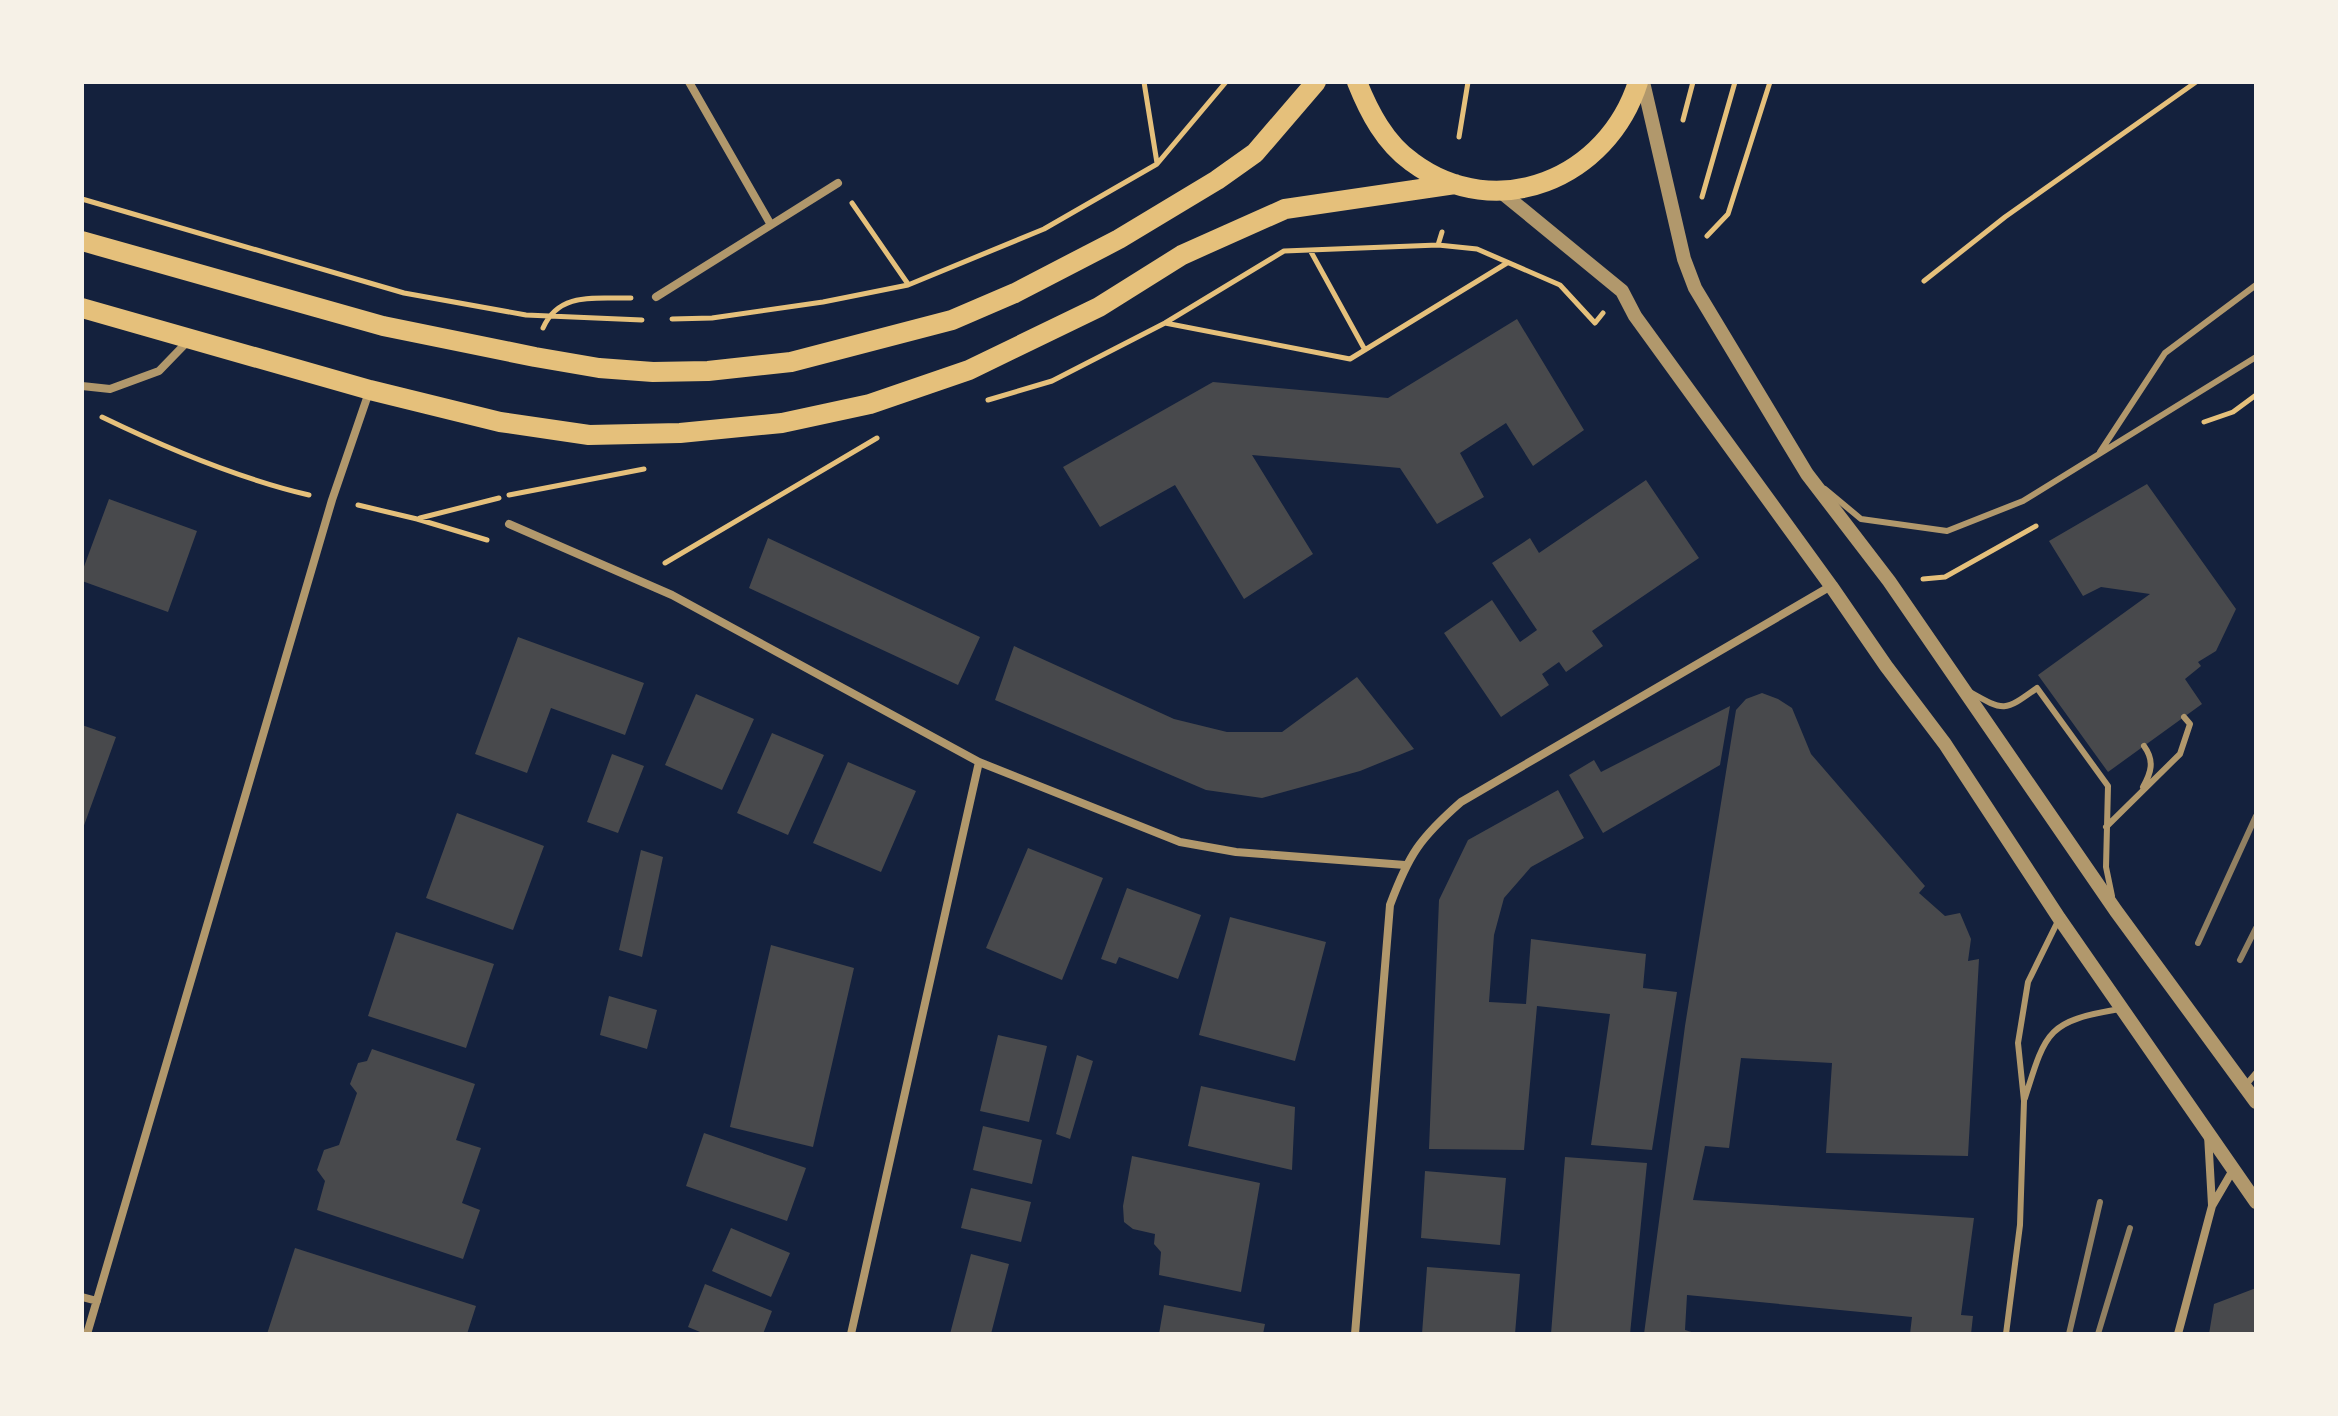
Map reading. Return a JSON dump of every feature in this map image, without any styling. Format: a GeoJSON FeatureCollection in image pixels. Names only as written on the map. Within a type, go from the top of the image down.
{"type":"FeatureCollection","features":[{"type":"Feature","properties":{"kind":"main road"},"geometry":{"type":"LineString","coordinates":[[82,241],[383,326],[599,368],[653,372],[708,371],[791,362],[952,320],[1015,293],[1119,239],[1217,180],[1255,153],[1316,82]]}},
{"type":"Feature","properties":{"kind":"main road"},"geometry":{"type":"LineString","coordinates":[[1357,82],[1378,127],[1411,162],[1455,184],[1500,191],[1547,182],[1586,161],[1617,130],[1641,82]]}},
{"type":"Feature","properties":{"kind":"main road"},"geometry":{"type":"LineString","coordinates":[[82,308],[370,390],[500,422],[589,435],[680,433],[782,423],[870,404],[969,370],[1099,307],[1182,255],[1285,209],[1455,184]]}},
{"type":"Feature","properties":{"kind":"street"},"geometry":{"type":"LineString","coordinates":[[689,82],[771,225]]}},
{"type":"Feature","properties":{"kind":"street"},"geometry":{"type":"LineString","coordinates":[[1641,82],[1684,259],[1695,288],[1807,474],[1889,581],[2116,911],[2256,1102]]}},
{"type":"Feature","properties":{"kind":"street"},"geometry":{"type":"LineString","coordinates":[[656,297],[838,183]]}},
{"type":"Feature","properties":{"kind":"street"},"geometry":{"type":"LineString","coordinates":[[1500,191],[1622,291],[1635,316],[1945,744],[2059,918],[2256,1202]]}},
{"type":"Feature","properties":{"kind":"street"},"geometry":{"type":"LineString","coordinates":[[82,386],[110,389],[159,371],[189,340]]}},
{"type":"Feature","properties":{"kind":"street"},"geometry":{"type":"LineString","coordinates":[[87,1334],[332,500],[370,390]]}},
{"type":"Feature","properties":{"kind":"street"},"geometry":{"type":"LineString","coordinates":[[509,524],[672,595],[979,762],[1180,842],[1236,852],[1405,865]]}},
{"type":"Feature","properties":{"kind":"street"},"geometry":{"type":"LineString","coordinates":[[1355,1334],[1390,905],[1405,865],[1428,831],[1461,802],[1831,586]]}},
{"type":"Feature","properties":{"kind":"street"},"geometry":{"type":"LineString","coordinates":[[851,1334],[979,762]]}},
{"type":"Feature","properties":{"kind":"street"},"geometry":{"type":"LineString","coordinates":[[2208,1134],[2212,1206]]}},
{"type":"Feature","properties":{"kind":"street"},"geometry":{"type":"LineString","coordinates":[[2178,1334],[2212,1206],[2233,1170]]}},
{"type":"Feature","properties":{"kind":"street"},"geometry":{"type":"LineString","coordinates":[[82,1297],[97,1301]]}},
{"type":"Feature","properties":{"kind":"lane"},"geometry":{"type":"LineString","coordinates":[[2098,455],[2165,353],[2256,285]]}},
{"type":"Feature","properties":{"kind":"lane"},"geometry":{"type":"LineString","coordinates":[[1807,474],[1861,519],[1947,531],[2023,501],[2256,357]]}},
{"type":"Feature","properties":{"kind":"lane"},"geometry":{"type":"LineString","coordinates":[[1964,688],[2004,707],[2011,706],[2044,683]]}},
{"type":"Feature","properties":{"kind":"lane"},"geometry":{"type":"LineString","coordinates":[[2037,688],[2108,786],[2106,867],[2116,911]]}},
{"type":"Feature","properties":{"kind":"lane"},"geometry":{"type":"LineString","coordinates":[[2106,827],[2180,754],[2190,724],[2184,717]]}},
{"type":"Feature","properties":{"kind":"lane"},"geometry":{"type":"LineString","coordinates":[[2140,793],[2151,772],[2150,754],[2144,746]]}},
{"type":"Feature","properties":{"kind":"lane"},"geometry":{"type":"LineString","coordinates":[[2006,1334],[2020,1225],[2024,1101],[2018,1043],[2028,982],[2059,918]]}},
{"type":"Feature","properties":{"kind":"lane"},"geometry":{"type":"LineString","coordinates":[[2024,1101],[2040,1051],[2052,1031],[2069,1020],[2123,1008]]}},
{"type":"Feature","properties":{"kind":"lane"},"geometry":{"type":"LineString","coordinates":[[2245,1086],[2256,1073]]}},
{"type":"Feature","properties":{"kind":"path"},"geometry":{"type":"LineString","coordinates":[[1144,82],[1157,164]]}},
{"type":"Feature","properties":{"kind":"path"},"geometry":{"type":"LineString","coordinates":[[670,319],[712,318],[754,312],[908,285],[1044,229],[1157,164],[1226,82]]}},
{"type":"Feature","properties":{"kind":"path"},"geometry":{"type":"LineString","coordinates":[[1459,137],[1468,82]]}},
{"type":"Feature","properties":{"kind":"path"},"geometry":{"type":"LineString","coordinates":[[1680,132],[1693,82]]}},
{"type":"Feature","properties":{"kind":"path"},"geometry":{"type":"LineString","coordinates":[[1684,259],[1733,82]]}},
{"type":"Feature","properties":{"kind":"path"},"geometry":{"type":"LineString","coordinates":[[1684,259],[1728,214],[1770,82]]}},
{"type":"Feature","properties":{"kind":"path"},"geometry":{"type":"LineString","coordinates":[[1924,281],[2005,217],[2196,82]]}},
{"type":"Feature","properties":{"kind":"path"},"geometry":{"type":"LineString","coordinates":[[838,183],[908,285]]}},
{"type":"Feature","properties":{"kind":"path"},"geometry":{"type":"LineString","coordinates":[[82,199],[404,293],[526,315],[657,320]]}},
{"type":"Feature","properties":{"kind":"path"},"geometry":{"type":"LineString","coordinates":[[1438,245],[1442,232]]}},
{"type":"Feature","properties":{"kind":"path"},"geometry":{"type":"LineString","coordinates":[[980,402],[1052,381],[1165,323],[1284,251],[1438,245],[1477,249],[1560,285],[1595,323],[1622,291]]}},
{"type":"Feature","properties":{"kind":"path"},"geometry":{"type":"LineString","coordinates":[[1310,250],[1365,351]]}},
{"type":"Feature","properties":{"kind":"path"},"geometry":{"type":"LineString","coordinates":[[1165,323],[1350,359],[1508,263]]}},
{"type":"Feature","properties":{"kind":"path"},"geometry":{"type":"LineString","coordinates":[[94,413],[182,454],[283,489],[417,519],[502,545],[509,524]]}},
{"type":"Feature","properties":{"kind":"path"},"geometry":{"type":"LineString","coordinates":[[636,580],[880,436]]}},
{"type":"Feature","properties":{"kind":"building"},"geometry":{"type":"Polygon","coordinates":[[[1517,319],[1584,430],[1533,466],[1506,423],[1460,453],[1484,497],[1437,524],[1400,468],[1252,455],[1313,554],[1244,599],[1175,485],[1100,527],[1063,467],[1213,382],[1388,398],[1517,319]]]}},
{"type":"Feature","properties":{"kind":"building"},"geometry":{"type":"Polygon","coordinates":[[[1646,480],[1699,558],[1592,631],[1603,646],[1566,672],[1559,662],[1542,674],[1549,685],[1501,717],[1444,633],[1492,600],[1520,642],[1537,630],[1492,563],[1530,538],[1539,553],[1646,480]]]}},
{"type":"Feature","properties":{"kind":"building"},"geometry":{"type":"Polygon","coordinates":[[[2147,484],[2236,609],[2216,651],[2198,662],[2201,666],[2185,679],[2202,704],[2108,772],[2038,675],[2150,594],[2101,587],[2083,596],[2049,541],[2147,484]]]}},
{"type":"Feature","properties":{"kind":"building"},"geometry":{"type":"Polygon","coordinates":[[[109,499],[197,531],[168,612],[82,581],[82,572],[109,499]]]}},
{"type":"Feature","properties":{"kind":"building"},"geometry":{"type":"Polygon","coordinates":[[[768,538],[980,637],[958,685],[749,588],[768,538]]]}},
{"type":"Feature","properties":{"kind":"building"},"geometry":{"type":"Polygon","coordinates":[[[518,637],[644,683],[625,735],[551,708],[527,773],[475,754],[518,637]]]}},
{"type":"Feature","properties":{"kind":"building"},"geometry":{"type":"Polygon","coordinates":[[[1014,646],[1174,719],[1227,732],[1282,732],[1357,677],[1414,749],[1360,771],[1262,798],[1206,790],[995,700],[1014,646]]]}},
{"type":"Feature","properties":{"kind":"building"},"geometry":{"type":"Polygon","coordinates":[[[1762,693],[1792,708],[1811,754],[1925,886],[1919,893],[1945,916],[1960,913],[1971,939],[1968,961],[1979,959],[1968,1156],[1826,1153],[1832,1063],[1741,1058],[1729,1148],[1705,1146],[1693,1200],[1974,1218],[1961,1315],[1973,1316],[1971,1334],[1910,1334],[1912,1317],[1687,1295],[1685,1330],[1698,1334],[1644,1334],[1685,1026],[1736,710],[1746,699],[1762,693]]]}},
{"type":"Feature","properties":{"kind":"building"},"geometry":{"type":"Polygon","coordinates":[[[696,694],[754,719],[722,790],[665,765],[696,694]]]}},
{"type":"Feature","properties":{"kind":"building"},"geometry":{"type":"Polygon","coordinates":[[[1730,706],[1720,765],[1603,833],[1569,775],[1594,760],[1601,772],[1730,706]]]}},
{"type":"Feature","properties":{"kind":"building"},"geometry":{"type":"Polygon","coordinates":[[[82,725],[116,737],[82,831],[82,725]]]}},
{"type":"Feature","properties":{"kind":"building"},"geometry":{"type":"Polygon","coordinates":[[[772,733],[824,755],[788,835],[737,813],[772,733]]]}},
{"type":"Feature","properties":{"kind":"building"},"geometry":{"type":"Polygon","coordinates":[[[612,754],[644,766],[618,833],[587,822],[612,754]]]}},
{"type":"Feature","properties":{"kind":"building"},"geometry":{"type":"Polygon","coordinates":[[[848,762],[916,791],[881,872],[813,843],[848,762]]]}},
{"type":"Feature","properties":{"kind":"building"},"geometry":{"type":"Polygon","coordinates":[[[1558,790],[1584,838],[1531,867],[1504,898],[1494,935],[1489,1002],[1526,1004],[1531,939],[1646,954],[1643,988],[1677,992],[1652,1150],[1591,1145],[1610,1014],[1537,1006],[1524,1150],[1429,1149],[1439,900],[1468,840],[1558,790]]]}},
{"type":"Feature","properties":{"kind":"building"},"geometry":{"type":"Polygon","coordinates":[[[457,813],[544,846],[513,930],[426,898],[457,813]]]}},
{"type":"Feature","properties":{"kind":"building"},"geometry":{"type":"Polygon","coordinates":[[[1028,848],[1103,878],[1062,980],[986,948],[1028,848]]]}},
{"type":"Feature","properties":{"kind":"building"},"geometry":{"type":"Polygon","coordinates":[[[641,850],[663,857],[642,957],[619,950],[641,850]]]}},
{"type":"Feature","properties":{"kind":"building"},"geometry":{"type":"Polygon","coordinates":[[[1127,888],[1201,915],[1178,979],[1119,957],[1116,964],[1101,959],[1127,888]]]}},
{"type":"Feature","properties":{"kind":"building"},"geometry":{"type":"Polygon","coordinates":[[[1230,917],[1326,942],[1295,1061],[1199,1035],[1230,917]]]}},
{"type":"Feature","properties":{"kind":"building"},"geometry":{"type":"Polygon","coordinates":[[[396,932],[494,964],[466,1048],[368,1016],[396,932]]]}},
{"type":"Feature","properties":{"kind":"building"},"geometry":{"type":"Polygon","coordinates":[[[771,945],[854,968],[813,1147],[730,1127],[771,945]]]}},
{"type":"Feature","properties":{"kind":"building"},"geometry":{"type":"Polygon","coordinates":[[[609,996],[657,1010],[647,1049],[600,1035],[609,996]]]}},
{"type":"Feature","properties":{"kind":"building"},"geometry":{"type":"Polygon","coordinates":[[[998,1035],[1047,1046],[1029,1122],[980,1111],[998,1035]]]}},
{"type":"Feature","properties":{"kind":"building"},"geometry":{"type":"Polygon","coordinates":[[[372,1049],[475,1084],[456,1140],[481,1148],[462,1203],[480,1210],[463,1259],[317,1210],[325,1181],[317,1170],[324,1150],[339,1145],[357,1093],[350,1084],[358,1063],[367,1061],[372,1049]]]}},
{"type":"Feature","properties":{"kind":"building"},"geometry":{"type":"Polygon","coordinates":[[[1077,1055],[1093,1061],[1070,1139],[1056,1134],[1077,1055]]]}},
{"type":"Feature","properties":{"kind":"building"},"geometry":{"type":"Polygon","coordinates":[[[1201,1086],[1295,1107],[1292,1170],[1188,1146],[1201,1086]]]}},
{"type":"Feature","properties":{"kind":"building"},"geometry":{"type":"Polygon","coordinates":[[[983,1126],[1042,1140],[1032,1184],[973,1170],[983,1126]]]}},
{"type":"Feature","properties":{"kind":"building"},"geometry":{"type":"Polygon","coordinates":[[[704,1133],[806,1168],[787,1221],[686,1186],[704,1133]]]}},
{"type":"Feature","properties":{"kind":"building"},"geometry":{"type":"Polygon","coordinates":[[[1132,1156],[1260,1183],[1241,1292],[1159,1275],[1161,1252],[1154,1244],[1155,1234],[1133,1229],[1124,1222],[1123,1206],[1132,1156]]]}},
{"type":"Feature","properties":{"kind":"building"},"geometry":{"type":"Polygon","coordinates":[[[1565,1157],[1647,1163],[1630,1334],[1551,1334],[1565,1157]]]}},
{"type":"Feature","properties":{"kind":"building"},"geometry":{"type":"Polygon","coordinates":[[[1425,1171],[1506,1178],[1500,1245],[1421,1238],[1425,1171]]]}},
{"type":"Feature","properties":{"kind":"building"},"geometry":{"type":"Polygon","coordinates":[[[971,1188],[1031,1202],[1021,1242],[961,1228],[971,1188]]]}},
{"type":"Feature","properties":{"kind":"building"},"geometry":{"type":"Polygon","coordinates":[[[731,1228],[790,1253],[771,1297],[712,1271],[731,1228]]]}},
{"type":"Feature","properties":{"kind":"building"},"geometry":{"type":"Polygon","coordinates":[[[295,1248],[476,1306],[467,1334],[267,1334],[295,1248]]]}},
{"type":"Feature","properties":{"kind":"building"},"geometry":{"type":"Polygon","coordinates":[[[971,1254],[1009,1264],[991,1334],[950,1334],[971,1254]]]}},
{"type":"Feature","properties":{"kind":"building"},"geometry":{"type":"Polygon","coordinates":[[[1427,1267],[1520,1274],[1515,1334],[1422,1334],[1427,1267]]]}},
{"type":"Feature","properties":{"kind":"building"},"geometry":{"type":"Polygon","coordinates":[[[705,1284],[772,1311],[763,1334],[705,1334],[688,1327],[705,1284]]]}},
{"type":"Feature","properties":{"kind":"building"},"geometry":{"type":"Polygon","coordinates":[[[2256,1288],[2256,1334],[2209,1334],[2214,1304],[2256,1288]]]}},
{"type":"Feature","properties":{"kind":"building"},"geometry":{"type":"Polygon","coordinates":[[[1164,1305],[1265,1324],[1263,1334],[1159,1334],[1164,1305]]]}},
{"type":"Feature","properties":{"kind":"railway"},"geometry":{"type":"LineString","coordinates":[[2198,943],[2256,816]]}},
{"type":"Feature","properties":{"kind":"railway"},"geometry":{"type":"LineString","coordinates":[[2240,960],[2256,928]]}},
{"type":"Feature","properties":{"kind":"railway"},"geometry":{"type":"LineString","coordinates":[[2069,1334],[2100,1202]]}},
{"type":"Feature","properties":{"kind":"railway"},"geometry":{"type":"LineString","coordinates":[[2098,1334],[2130,1228]]}}]}
